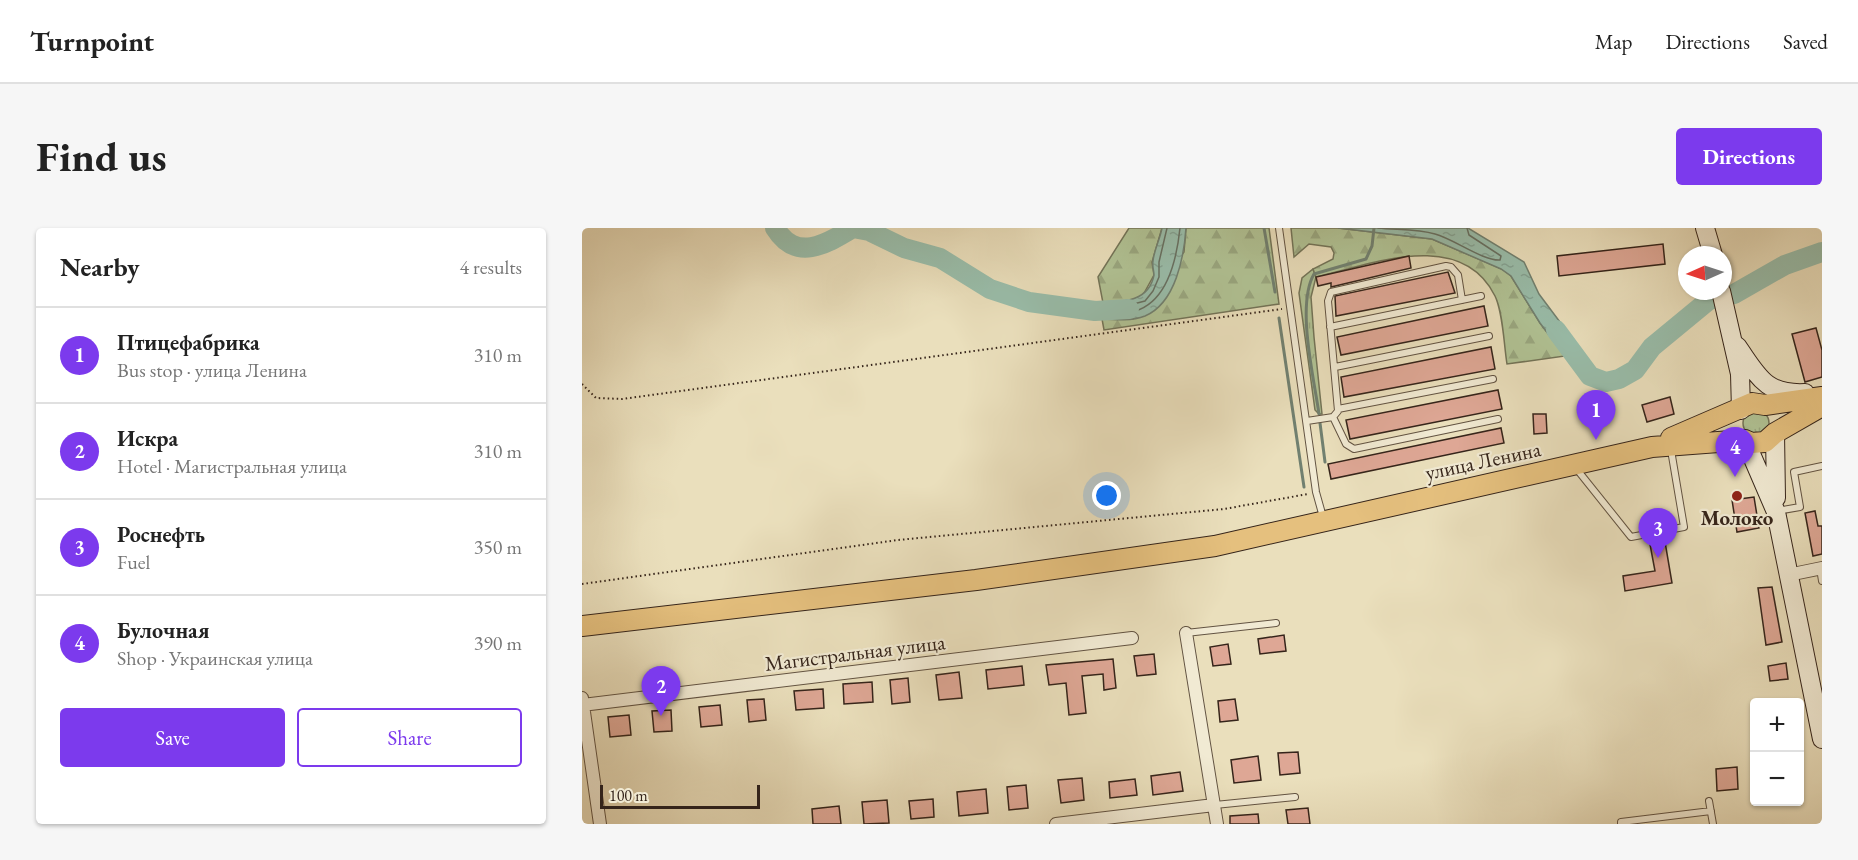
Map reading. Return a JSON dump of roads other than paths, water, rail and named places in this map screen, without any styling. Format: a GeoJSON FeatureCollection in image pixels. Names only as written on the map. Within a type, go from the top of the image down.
{"type":"FeatureCollection","features":[{"type":"Feature","properties":{"kind":"main road"},"geometry":{"type":"LineString","coordinates":[[1705,228],[1710,246]]}},
{"type":"Feature","properties":{"kind":"main road"},"geometry":{"type":"LineString","coordinates":[[1723,300],[1740,374],[1741,410],[1737,428],[1745,440],[1776,512]]}},
{"type":"Feature","properties":{"kind":"main road"},"geometry":{"type":"LineString","coordinates":[[1732,334],[1770,388],[1783,393],[1822,392]]}},
{"type":"Feature","properties":{"kind":"main road"},"geometry":{"type":"LineString","coordinates":[[1732,334],[1768,406],[1777,419],[1775,433],[1776,512],[1820,714],[1822,738]]}},
{"type":"Feature","properties":{"kind":"main road"},"geometry":{"type":"LineString","coordinates":[[1706,424],[1729,400],[1734,376],[1732,334]]}},
{"type":"Feature","properties":{"kind":"main road","name":"улица Ленина"},"geometry":{"type":"LineString","coordinates":[[1661,446],[1752,404],[1768,406],[1822,397]]}},
{"type":"Feature","properties":{"kind":"main road","name":"улица Ленина"},"geometry":{"type":"LineString","coordinates":[[582,626],[976,580],[1215,546],[1661,446],[1745,440],[1751,443],[1765,442],[1775,433],[1822,406]]}},
{"type":"Feature","properties":{"kind":"street"},"geometry":{"type":"LineString","coordinates":[[1788,575],[1821,572]]}},
{"type":"Feature","properties":{"kind":"street"},"geometry":{"type":"LineString","coordinates":[[1186,633],[1217,824]]}},
{"type":"Feature","properties":{"kind":"street","name":"Магистральная улица"},"geometry":{"type":"LineString","coordinates":[[582,703],[1132,638]]}},
{"type":"Feature","properties":{"kind":"street"},"geometry":{"type":"LineString","coordinates":[[582,703],[600,824]]}},
{"type":"Feature","properties":{"kind":"street"},"geometry":{"type":"LineString","coordinates":[[1056,824],[1214,805]]}},
{"type":"Feature","properties":{"kind":"lane"},"geometry":{"type":"LineString","coordinates":[[1280,228],[1316,492],[1324,521]]}},
{"type":"Feature","properties":{"kind":"lane"},"geometry":{"type":"LineString","coordinates":[[1307,421],[1333,417],[1338,409],[1328,301],[1334,290],[1438,267],[1451,267],[1455,270],[1462,300]]}},
{"type":"Feature","properties":{"kind":"lane"},"geometry":{"type":"LineString","coordinates":[[1330,327],[1481,296]]}},
{"type":"Feature","properties":{"kind":"lane"},"geometry":{"type":"LineString","coordinates":[[1335,367],[1489,336]]}},
{"type":"Feature","properties":{"kind":"lane"},"geometry":{"type":"LineString","coordinates":[[1338,409],[1493,379]]}},
{"type":"Feature","properties":{"kind":"lane"},"geometry":{"type":"LineString","coordinates":[[1333,417],[1346,444],[1354,449],[1498,419]]}},
{"type":"Feature","properties":{"kind":"lane"},"geometry":{"type":"LineString","coordinates":[[1575,466],[1631,537],[1684,527],[1661,446]]}},
{"type":"Feature","properties":{"kind":"lane"},"geometry":{"type":"LineString","coordinates":[[1776,512],[1800,507],[1794,472],[1822,466]]}},
{"type":"Feature","properties":{"kind":"lane"},"geometry":{"type":"LineString","coordinates":[[1186,633],[1276,623]]}},
{"type":"Feature","properties":{"kind":"lane"},"geometry":{"type":"LineString","coordinates":[[1214,805],[1295,797]]}},
{"type":"Feature","properties":{"kind":"lane"},"geometry":{"type":"LineString","coordinates":[[1709,801],[1713,824]]}},
{"type":"Feature","properties":{"kind":"lane"},"geometry":{"type":"LineString","coordinates":[[1621,824],[1621,822],[1711,811]]}},
{"type":"Feature","properties":{"kind":"water"},"geometry":{"type":"Polygon","coordinates":[[[1162,228],[1186,228],[1180,265],[1171,290],[1164,301],[1156,310],[1140,318],[1102,319],[1103,303],[1127,301],[1141,295],[1151,284],[1154,275],[1154,257],[1162,228]]]}},
{"type":"Feature","properties":{"kind":"water"},"geometry":{"type":"Polygon","coordinates":[[[1338,228],[1468,228],[1524,262],[1539,294],[1578,346],[1565,356],[1540,323],[1511,276],[1501,269],[1432,239],[1338,228]]]}},
{"type":"Feature","properties":{"kind":"waterway"},"geometry":{"type":"LineString","coordinates":[[775,228],[792,245],[802,247],[822,244],[853,228],[869,231],[904,248],[940,258],[990,289],[1029,302],[1095,311],[1129,309]]}},
{"type":"Feature","properties":{"kind":"waterway"},"geometry":{"type":"LineString","coordinates":[[1264,228],[1275,292]]}},
{"type":"Feature","properties":{"kind":"waterway"},"geometry":{"type":"LineString","coordinates":[[1319,414],[1306,322],[1309,287],[1314,274],[1366,259],[1372,246],[1374,228]]}},
{"type":"Feature","properties":{"kind":"waterway"},"geometry":{"type":"LineString","coordinates":[[1556,330],[1590,376],[1606,382],[1619,379],[1635,370],[1652,347],[1709,300],[1734,294],[1785,265],[1822,252]]}},
{"type":"Feature","properties":{"kind":"waterway"},"geometry":{"type":"LineString","coordinates":[[1279,318],[1304,487]]}},
{"type":"Feature","properties":{"kind":"waterway"},"geometry":{"type":"LineString","coordinates":[[1320,423],[1325,462]]}},
{"type":"Feature","properties":{"kind":"place","name":"Птицефабрика"},"geometry":{"type":"Point","coordinates":[1596,440]}},
{"type":"Feature","properties":{"kind":"place","name":"Булочная"},"geometry":{"type":"Point","coordinates":[1735,477]}},
{"type":"Feature","properties":{"kind":"place","name":"Молоко"},"geometry":{"type":"Point","coordinates":[1737,496]}},
{"type":"Feature","properties":{"kind":"place","name":"Роснефть"},"geometry":{"type":"Point","coordinates":[1658,558]}},
{"type":"Feature","properties":{"kind":"place","name":"Искра"},"geometry":{"type":"Point","coordinates":[661,716]}}]}
